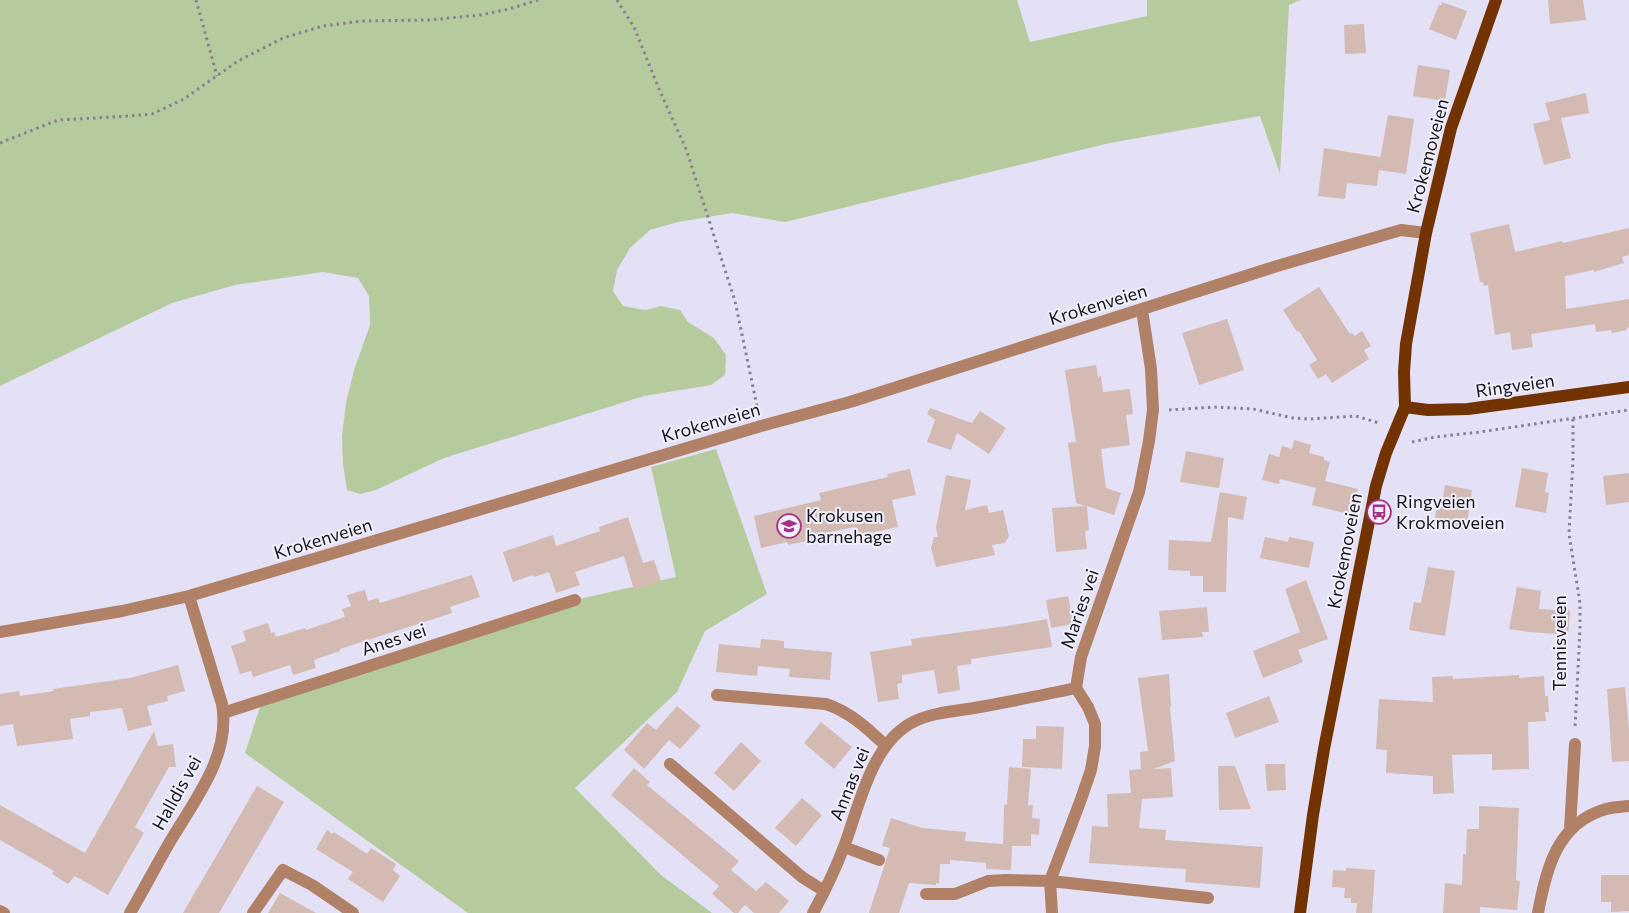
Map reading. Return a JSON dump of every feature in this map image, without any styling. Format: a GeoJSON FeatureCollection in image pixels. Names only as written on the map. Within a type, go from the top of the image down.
{"type":"FeatureCollection","features":[{"type":"Feature","properties":{"kind":"main road","name":"Krokemoveien"},"geometry":{"type":"LineString","coordinates":[[1300,913],[1312,815],[1376,486],[1386,453],[1406,407],[1404,372],[1406,344],[1426,233],[1452,128],[1496,0]]}},
{"type":"Feature","properties":{"kind":"main road","name":"Ringveien"},"geometry":{"type":"LineString","coordinates":[[1406,407],[1428,410],[1468,410],[1629,387]]}},
{"type":"Feature","properties":{"kind":"street","name":"Krokenveien"},"geometry":{"type":"LineString","coordinates":[[0,632],[122,611],[189,596],[761,426],[850,402],[1277,266],[1401,230],[1426,233]]}},
{"type":"Feature","properties":{"kind":"street","name":"Maries vei"},"geometry":{"type":"LineString","coordinates":[[1076,688],[1081,657],[1139,492],[1149,441],[1153,410],[1151,369],[1142,310]]}},
{"type":"Feature","properties":{"kind":"street","name":"Halldis vei"},"geometry":{"type":"LineString","coordinates":[[130,913],[204,786],[215,763],[222,735],[223,713],[217,687],[189,596]]}},
{"type":"Feature","properties":{"kind":"street","name":"Anes vei"},"geometry":{"type":"LineString","coordinates":[[223,713],[575,600]]}},
{"type":"Feature","properties":{"kind":"street","name":"Annas vei"},"geometry":{"type":"LineString","coordinates":[[813,913],[844,847],[874,766],[885,745],[897,733],[913,722],[932,715],[1034,698],[1076,688]]}},
{"type":"Feature","properties":{"kind":"street"},"geometry":{"type":"LineString","coordinates":[[1052,913],[1050,881],[1091,770],[1095,746],[1095,724],[1088,707],[1076,688]]}},
{"type":"Feature","properties":{"kind":"street"},"geometry":{"type":"LineString","coordinates":[[717,694],[826,704],[841,709],[853,717],[885,745]]}},
{"type":"Feature","properties":{"kind":"street"},"geometry":{"type":"LineString","coordinates":[[1570,829],[1575,744]]}},
{"type":"Feature","properties":{"kind":"street"},"geometry":{"type":"LineString","coordinates":[[670,764],[802,877],[824,891]]}},
{"type":"Feature","properties":{"kind":"street"},"geometry":{"type":"LineString","coordinates":[[1538,913],[1543,884],[1553,855],[1570,829],[1582,819],[1606,808],[1629,806]]}},
{"type":"Feature","properties":{"kind":"street"},"geometry":{"type":"LineString","coordinates":[[844,847],[879,860]]}},
{"type":"Feature","properties":{"kind":"street"},"geometry":{"type":"LineString","coordinates":[[253,913],[283,870],[312,885],[353,913]]}},
{"type":"Feature","properties":{"kind":"street"},"geometry":{"type":"LineString","coordinates":[[926,894],[955,894],[988,881],[1005,880],[1050,881],[1208,898]]}},
{"type":"Feature","properties":{"kind":"street"},"geometry":{"type":"LineString","coordinates":[[0,911],[4,913]]}},
{"type":"Feature","properties":{"kind":"path"},"geometry":{"type":"LineString","coordinates":[[196,0],[217,76]]}},
{"type":"Feature","properties":{"kind":"path"},"geometry":{"type":"LineString","coordinates":[[0,143],[58,120],[152,114],[184,99],[238,61],[283,38],[323,26],[362,21],[429,20],[480,15],[509,10],[538,0]]}},
{"type":"Feature","properties":{"kind":"path"},"geometry":{"type":"LineString","coordinates":[[617,0],[634,27],[686,149],[735,301],[761,426]]}},
{"type":"Feature","properties":{"kind":"path"},"geometry":{"type":"LineString","coordinates":[[1153,410],[1175,410],[1194,407],[1253,409],[1310,420],[1356,416],[1378,423]]}},
{"type":"Feature","properties":{"kind":"path"},"geometry":{"type":"LineString","coordinates":[[1412,442],[1435,437],[1629,410]]}},
{"type":"Feature","properties":{"kind":"path","name":"Tennisveien"},"geometry":{"type":"LineString","coordinates":[[1573,419],[1570,534],[1580,603],[1575,744]]}},
{"type":"Feature","properties":{"kind":"green space"},"geometry":{"type":"Polygon","coordinates":[[[0,0],[1017,0],[1030,42],[1147,16],[1147,0],[1301,0],[1289,5],[1280,174],[1260,116],[1110,143],[785,222],[732,213],[678,222],[650,230],[630,248],[617,270],[613,291],[623,306],[645,310],[661,306],[680,310],[688,322],[714,338],[726,355],[725,375],[711,385],[644,396],[444,458],[376,490],[360,494],[347,490],[343,464],[342,436],[346,403],[354,370],[370,325],[369,296],[358,278],[323,272],[235,285],[172,303],[0,386],[0,0]]]}},
{"type":"Feature","properties":{"kind":"green space"},"geometry":{"type":"Polygon","coordinates":[[[716,449],[767,594],[705,631],[677,692],[575,788],[661,875],[712,913],[468,913],[245,753],[262,701],[575,600],[676,577],[651,467],[716,449]]]}},
{"type":"Feature","properties":{"kind":"building"},"geometry":{"type":"Polygon","coordinates":[[[1548,0],[1583,0],[1586,20],[1550,24],[1548,0]]]}},
{"type":"Feature","properties":{"kind":"building"},"geometry":{"type":"Polygon","coordinates":[[[1442,2],[1467,11],[1456,40],[1429,29],[1442,2]]]}},
{"type":"Feature","properties":{"kind":"building"},"geometry":{"type":"Polygon","coordinates":[[[1364,24],[1366,53],[1345,54],[1344,25],[1364,24]]]}},
{"type":"Feature","properties":{"kind":"building"},"geometry":{"type":"Polygon","coordinates":[[[1418,65],[1450,70],[1445,101],[1413,96],[1418,65]]]}},
{"type":"Feature","properties":{"kind":"building"},"geometry":{"type":"Polygon","coordinates":[[[1586,93],[1589,113],[1561,118],[1571,158],[1544,165],[1533,124],[1550,120],[1545,103],[1586,93]]]}},
{"type":"Feature","properties":{"kind":"building"},"geometry":{"type":"Polygon","coordinates":[[[1388,115],[1414,119],[1406,174],[1379,170],[1377,186],[1347,183],[1345,199],[1318,196],[1324,148],[1380,157],[1379,165],[1388,115]]]}},
{"type":"Feature","properties":{"kind":"building"},"geometry":{"type":"Polygon","coordinates":[[[1509,224],[1515,252],[1629,228],[1629,255],[1622,257],[1624,263],[1594,272],[1594,270],[1565,276],[1566,309],[1629,299],[1629,327],[1627,330],[1612,333],[1611,330],[1596,332],[1595,324],[1531,334],[1533,347],[1512,350],[1510,332],[1495,335],[1488,285],[1484,286],[1483,282],[1480,282],[1470,233],[1509,224]]]}},
{"type":"Feature","properties":{"kind":"building"},"geometry":{"type":"Polygon","coordinates":[[[1319,287],[1350,334],[1352,333],[1355,336],[1362,331],[1371,346],[1364,350],[1369,359],[1332,383],[1326,374],[1318,379],[1309,365],[1317,360],[1283,310],[1319,287]]]}},
{"type":"Feature","properties":{"kind":"building"},"geometry":{"type":"Polygon","coordinates":[[[1227,319],[1244,370],[1199,385],[1182,333],[1227,319]]]}},
{"type":"Feature","properties":{"kind":"building"},"geometry":{"type":"Polygon","coordinates":[[[1096,365],[1098,377],[1101,376],[1103,392],[1130,389],[1133,414],[1126,415],[1130,445],[1101,449],[1106,488],[1121,493],[1114,515],[1087,506],[1089,530],[1085,531],[1087,549],[1056,552],[1052,508],[1085,506],[1076,503],[1068,443],[1076,442],[1065,370],[1096,365]]]}},
{"type":"Feature","properties":{"kind":"building"},"geometry":{"type":"Polygon","coordinates":[[[930,408],[972,423],[980,411],[1006,428],[989,454],[957,433],[951,450],[927,442],[935,420],[937,421],[927,414],[930,408]]]}},
{"type":"Feature","properties":{"kind":"building"},"geometry":{"type":"Polygon","coordinates":[[[1294,440],[1311,445],[1309,453],[1324,457],[1324,460],[1330,462],[1325,481],[1358,489],[1352,515],[1312,505],[1316,488],[1280,479],[1279,484],[1262,480],[1269,454],[1279,457],[1282,446],[1292,449],[1294,440]]]}},
{"type":"Feature","properties":{"kind":"building"},"geometry":{"type":"Polygon","coordinates":[[[1186,451],[1224,458],[1219,488],[1180,482],[1186,451]]]}},
{"type":"Feature","properties":{"kind":"building"},"geometry":{"type":"Polygon","coordinates":[[[1522,468],[1548,473],[1545,492],[1549,493],[1546,513],[1515,507],[1522,468]]]}},
{"type":"Feature","properties":{"kind":"building"},"geometry":{"type":"Polygon","coordinates":[[[910,469],[916,495],[892,500],[898,527],[857,536],[855,527],[820,534],[820,538],[788,545],[787,542],[761,548],[754,516],[821,500],[819,493],[888,477],[887,474],[910,469]]]}},
{"type":"Feature","properties":{"kind":"building"},"geometry":{"type":"Polygon","coordinates":[[[1629,473],[1629,502],[1606,505],[1603,476],[1629,473]]]}},
{"type":"Feature","properties":{"kind":"building"},"geometry":{"type":"Polygon","coordinates":[[[946,475],[971,480],[965,510],[987,505],[989,513],[1003,510],[1009,536],[1005,543],[992,545],[995,555],[936,567],[931,548],[934,537],[938,537],[936,528],[946,475]]]}},
{"type":"Feature","properties":{"kind":"building"},"geometry":{"type":"Polygon","coordinates":[[[1445,485],[1472,490],[1466,530],[1434,525],[1438,497],[1443,498],[1445,485]]]}},
{"type":"Feature","properties":{"kind":"building"},"geometry":{"type":"Polygon","coordinates":[[[1220,492],[1247,497],[1243,520],[1228,517],[1226,592],[1203,592],[1203,576],[1190,576],[1190,571],[1168,570],[1169,540],[1211,542],[1220,492]]]}},
{"type":"Feature","properties":{"kind":"building"},"geometry":{"type":"Polygon","coordinates":[[[628,517],[643,563],[654,560],[661,581],[634,590],[624,556],[575,572],[580,585],[556,593],[549,572],[513,582],[503,552],[553,535],[556,546],[600,531],[599,527],[628,517]]]}},
{"type":"Feature","properties":{"kind":"building"},"geometry":{"type":"Polygon","coordinates":[[[1265,537],[1288,542],[1289,537],[1314,542],[1309,568],[1260,558],[1265,537]]]}},
{"type":"Feature","properties":{"kind":"building"},"geometry":{"type":"Polygon","coordinates":[[[1428,567],[1455,571],[1445,636],[1409,630],[1414,602],[1421,603],[1428,567]]]}},
{"type":"Feature","properties":{"kind":"building"},"geometry":{"type":"Polygon","coordinates":[[[472,575],[480,597],[450,607],[452,613],[340,649],[340,651],[314,660],[316,668],[293,675],[290,665],[253,677],[251,671],[240,674],[231,646],[246,641],[243,631],[268,623],[271,633],[274,632],[276,637],[305,628],[306,630],[345,617],[342,609],[351,606],[347,595],[365,590],[368,601],[378,598],[380,603],[472,575]]]}},
{"type":"Feature","properties":{"kind":"building"},"geometry":{"type":"Polygon","coordinates":[[[1306,580],[1328,639],[1298,650],[1303,662],[1263,678],[1253,651],[1300,632],[1285,589],[1306,580]]]}},
{"type":"Feature","properties":{"kind":"building"},"geometry":{"type":"Polygon","coordinates":[[[1517,587],[1541,591],[1539,609],[1570,611],[1568,635],[1509,629],[1517,587]]]}},
{"type":"Feature","properties":{"kind":"building"},"geometry":{"type":"Polygon","coordinates":[[[1068,596],[1073,624],[1051,628],[1046,600],[1068,596]]]}},
{"type":"Feature","properties":{"kind":"building"},"geometry":{"type":"Polygon","coordinates":[[[1207,607],[1209,632],[1202,632],[1203,637],[1162,640],[1159,611],[1207,607]]]}},
{"type":"Feature","properties":{"kind":"building"},"geometry":{"type":"Polygon","coordinates":[[[1047,619],[1052,647],[971,659],[971,664],[957,666],[960,690],[938,694],[934,670],[902,675],[902,683],[897,684],[899,699],[878,702],[870,652],[912,645],[911,639],[1047,619]]]}},
{"type":"Feature","properties":{"kind":"building"},"geometry":{"type":"Polygon","coordinates":[[[761,639],[784,641],[784,648],[832,652],[830,680],[789,677],[790,669],[758,666],[757,676],[716,672],[719,644],[760,648],[761,639]]]}},
{"type":"Feature","properties":{"kind":"building"},"geometry":{"type":"Polygon","coordinates":[[[178,665],[185,691],[167,696],[168,701],[147,706],[152,725],[128,731],[122,708],[90,712],[90,716],[70,719],[73,739],[17,746],[13,724],[0,726],[0,694],[19,691],[20,696],[54,691],[53,689],[130,678],[178,665]]]}},
{"type":"Feature","properties":{"kind":"building"},"geometry":{"type":"Polygon","coordinates":[[[1169,674],[1175,761],[1154,769],[1171,768],[1173,797],[1142,799],[1139,828],[1166,830],[1165,840],[1263,847],[1260,888],[1185,882],[1186,869],[1089,863],[1092,826],[1108,827],[1107,794],[1131,793],[1129,770],[1141,769],[1140,752],[1148,751],[1138,678],[1169,674]]]}},
{"type":"Feature","properties":{"kind":"building"},"geometry":{"type":"Polygon","coordinates":[[[1519,675],[1519,678],[1544,676],[1545,696],[1548,696],[1549,712],[1545,712],[1546,721],[1528,722],[1529,769],[1492,770],[1492,754],[1452,755],[1454,793],[1433,794],[1433,776],[1386,773],[1387,750],[1376,749],[1379,699],[1433,702],[1432,677],[1453,676],[1453,679],[1519,675]]]}},
{"type":"Feature","properties":{"kind":"building"},"geometry":{"type":"Polygon","coordinates":[[[1625,687],[1629,730],[1629,761],[1612,762],[1607,689],[1625,687]]]}},
{"type":"Feature","properties":{"kind":"building"},"geometry":{"type":"Polygon","coordinates":[[[1269,696],[1279,722],[1235,738],[1226,713],[1269,696]]]}},
{"type":"Feature","properties":{"kind":"building"},"geometry":{"type":"Polygon","coordinates":[[[677,706],[701,726],[680,749],[669,740],[644,769],[624,750],[647,723],[656,730],[677,706]]]}},
{"type":"Feature","properties":{"kind":"building"},"geometry":{"type":"Polygon","coordinates":[[[821,722],[852,747],[834,769],[804,743],[821,722]]]}},
{"type":"Feature","properties":{"kind":"building"},"geometry":{"type":"Polygon","coordinates":[[[1036,726],[1064,727],[1062,769],[1022,767],[1023,739],[1036,739],[1036,726]]]}},
{"type":"Feature","properties":{"kind":"building"},"geometry":{"type":"Polygon","coordinates":[[[154,731],[158,746],[173,744],[176,767],[169,767],[135,827],[144,833],[108,895],[75,876],[68,884],[52,874],[54,871],[0,840],[0,805],[85,853],[154,731]]]}},
{"type":"Feature","properties":{"kind":"building"},"geometry":{"type":"Polygon","coordinates":[[[741,742],[761,761],[734,791],[714,773],[741,742]]]}},
{"type":"Feature","properties":{"kind":"building"},"geometry":{"type":"Polygon","coordinates":[[[1265,764],[1285,764],[1286,790],[1267,791],[1265,764]]]}},
{"type":"Feature","properties":{"kind":"building"},"geometry":{"type":"Polygon","coordinates":[[[1218,766],[1235,766],[1251,809],[1219,810],[1218,766]]]}},
{"type":"Feature","properties":{"kind":"building"},"geometry":{"type":"Polygon","coordinates":[[[1009,767],[1031,769],[1028,805],[1033,805],[1032,818],[1040,819],[1039,835],[1031,834],[1031,846],[1012,846],[1011,870],[986,869],[986,863],[950,860],[950,864],[940,864],[939,884],[909,883],[899,913],[869,913],[890,848],[882,846],[891,818],[922,828],[966,832],[965,841],[1003,844],[1004,805],[1007,805],[1009,767]]]}},
{"type":"Feature","properties":{"kind":"building"},"geometry":{"type":"Polygon","coordinates":[[[634,768],[650,782],[647,785],[739,861],[731,870],[756,891],[766,882],[789,901],[779,913],[754,913],[745,905],[738,913],[734,913],[712,894],[719,886],[611,795],[634,768]]]}},
{"type":"Feature","properties":{"kind":"building"},"geometry":{"type":"Polygon","coordinates":[[[257,786],[284,802],[219,913],[183,913],[257,786]]]}},
{"type":"Feature","properties":{"kind":"building"},"geometry":{"type":"Polygon","coordinates":[[[802,798],[822,815],[796,846],[775,828],[802,798]]]}},
{"type":"Feature","properties":{"kind":"building"},"geometry":{"type":"Polygon","coordinates":[[[1479,806],[1519,808],[1516,880],[1520,881],[1517,910],[1480,907],[1480,913],[1443,913],[1445,883],[1462,885],[1463,854],[1466,854],[1467,829],[1479,829],[1479,806]]]}},
{"type":"Feature","properties":{"kind":"building"},"geometry":{"type":"Polygon","coordinates":[[[327,830],[332,834],[334,832],[367,854],[371,848],[396,864],[393,870],[400,876],[383,902],[348,879],[353,872],[316,849],[327,830]]]}},
{"type":"Feature","properties":{"kind":"building"},"geometry":{"type":"Polygon","coordinates":[[[1346,868],[1375,870],[1372,913],[1356,913],[1357,903],[1351,903],[1351,898],[1344,898],[1345,888],[1332,887],[1333,870],[1346,871],[1346,868]]]}},
{"type":"Feature","properties":{"kind":"building"},"geometry":{"type":"Polygon","coordinates":[[[1601,875],[1629,875],[1629,911],[1611,912],[1611,902],[1601,902],[1601,875]]]}},
{"type":"Feature","properties":{"kind":"building"},"geometry":{"type":"Polygon","coordinates":[[[280,893],[316,913],[268,913],[280,893]]]}},
{"type":"Feature","properties":{"kind":"place","name":"Ringveien Krokmoveien"},"geometry":{"type":"Point","coordinates":[1379,512]}},
{"type":"Feature","properties":{"kind":"place","name":"Krokusen barnehage"},"geometry":{"type":"Point","coordinates":[789,526]}}]}
